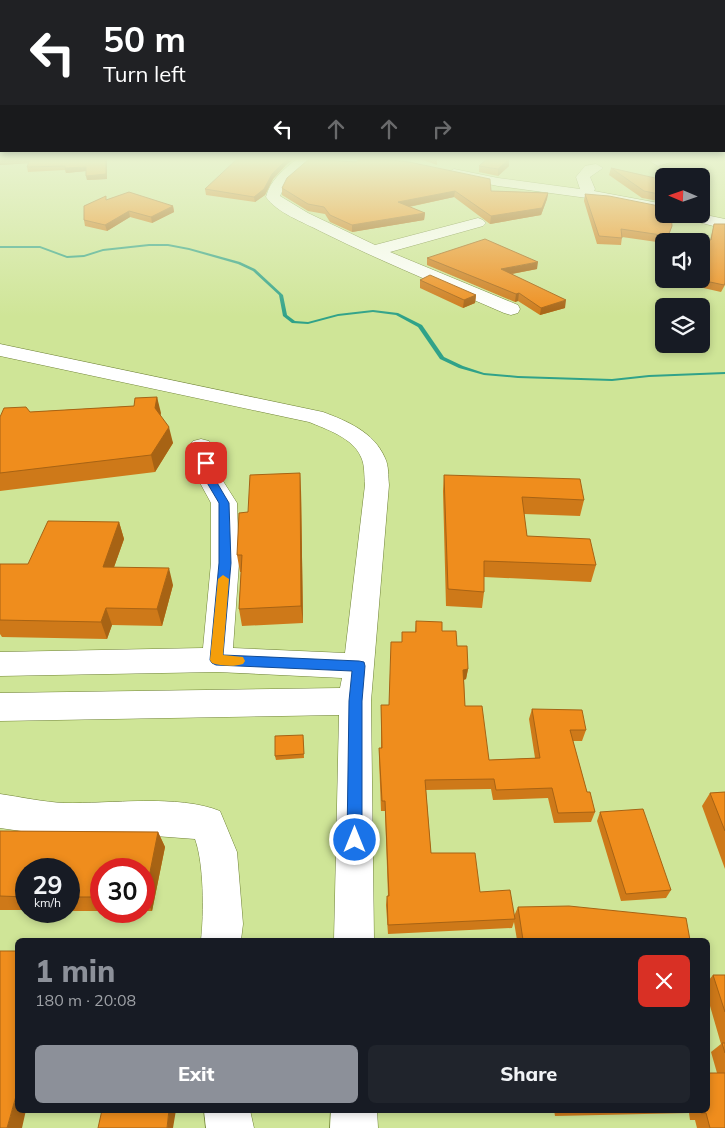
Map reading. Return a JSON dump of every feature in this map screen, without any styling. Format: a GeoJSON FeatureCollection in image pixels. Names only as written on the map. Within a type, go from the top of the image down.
{"type":"FeatureCollection","features":[{"type":"Feature","properties":{"kind":"street"},"geometry":{"type":"LineString","coordinates":[[297,212],[372,251],[511,309]]}},
{"type":"Feature","properties":{"kind":"street"},"geometry":{"type":"LineString","coordinates":[[710,220],[725,224]]}},
{"type":"Feature","properties":{"kind":"street"},"geometry":{"type":"LineString","coordinates":[[372,251],[420,240],[478,223]]}},
{"type":"Feature","properties":{"kind":"street"},"geometry":{"type":"LineString","coordinates":[[0,350],[315,417],[342,428],[361,442],[373,458],[377,485],[355,701],[354,938]]}},
{"type":"Feature","properties":{"kind":"street"},"geometry":{"type":"LineString","coordinates":[[201,446],[211,481],[224,503],[225,563],[216,660]]}},
{"type":"Feature","properties":{"kind":"street"},"geometry":{"type":"LineString","coordinates":[[0,664],[216,660],[359,666]]}},
{"type":"Feature","properties":{"kind":"street"},"geometry":{"type":"LineString","coordinates":[[0,707],[355,701]]}},
{"type":"Feature","properties":{"kind":"street"},"geometry":{"type":"LineString","coordinates":[[0,811],[63,820],[154,819],[207,823],[218,852],[223,924],[221,938]]}},
{"type":"Feature","properties":{"kind":"street"},"geometry":{"type":"LineString","coordinates":[[228,1113],[230,1128]]}},
{"type":"Feature","properties":{"kind":"street"},"geometry":{"type":"LineString","coordinates":[[354,1113],[354,1128]]}},
{"type":"Feature","properties":{"kind":"building"},"geometry":{"type":"Polygon","coordinates":[[[84,212],[128,212],[105,225],[84,220],[84,212]]]}},
{"type":"Feature","properties":{"kind":"building"},"geometry":{"type":"Polygon","coordinates":[[[131,212],[162,212],[151,217],[131,212]]]}},
{"type":"Feature","properties":{"kind":"building"},"geometry":{"type":"Polygon","coordinates":[[[327,212],[425,213],[352,225],[330,215],[327,212]]]}},
{"type":"Feature","properties":{"kind":"building"},"geometry":{"type":"Polygon","coordinates":[[[485,212],[519,212],[491,216],[485,212]]]}},
{"type":"Feature","properties":{"kind":"building"},"geometry":{"type":"Polygon","coordinates":[[[591,212],[655,212],[655,223],[672,223],[669,233],[655,234],[621,229],[622,238],[599,236],[591,212]]]}},
{"type":"Feature","properties":{"kind":"building"},"geometry":{"type":"Polygon","coordinates":[[[714,224],[725,224],[724,285],[710,282],[711,240],[714,224]]]}},
{"type":"Feature","properties":{"kind":"building"},"geometry":{"type":"Polygon","coordinates":[[[485,239],[538,262],[501,269],[566,300],[541,308],[519,293],[516,294],[427,258],[485,239]]]}},
{"type":"Feature","properties":{"kind":"building"},"geometry":{"type":"Polygon","coordinates":[[[430,275],[476,295],[464,300],[420,280],[430,275]]]}},
{"type":"Feature","properties":{"kind":"building"},"geometry":{"type":"Polygon","coordinates":[[[157,397],[155,408],[169,427],[151,455],[0,473],[0,417],[4,408],[26,407],[30,412],[134,406],[135,398],[157,397]]]}},
{"type":"Feature","properties":{"kind":"building"},"geometry":{"type":"Polygon","coordinates":[[[300,473],[301,606],[239,609],[242,555],[237,555],[239,513],[248,512],[250,475],[300,473]]]}},
{"type":"Feature","properties":{"kind":"building"},"geometry":{"type":"Polygon","coordinates":[[[444,475],[580,479],[584,500],[522,497],[527,536],[590,539],[596,565],[484,561],[484,592],[448,589],[444,475]]]}},
{"type":"Feature","properties":{"kind":"building"},"geometry":{"type":"Polygon","coordinates":[[[48,521],[119,522],[103,567],[169,568],[157,609],[106,608],[101,622],[0,620],[0,564],[28,564],[48,521]]]}},
{"type":"Feature","properties":{"kind":"building"},"geometry":{"type":"Polygon","coordinates":[[[416,621],[442,622],[442,631],[456,631],[457,646],[467,646],[468,669],[463,670],[465,706],[482,706],[489,760],[540,758],[532,709],[582,710],[586,730],[570,730],[587,792],[590,792],[595,812],[558,813],[552,788],[496,790],[494,779],[425,780],[431,853],[475,853],[480,892],[510,890],[515,919],[388,925],[387,896],[389,896],[385,801],[382,801],[379,748],[382,748],[381,705],[389,705],[391,642],[402,642],[402,632],[416,632],[416,621]]]}},
{"type":"Feature","properties":{"kind":"building"},"geometry":{"type":"Polygon","coordinates":[[[303,735],[304,754],[275,756],[275,736],[303,735]]]}},
{"type":"Feature","properties":{"kind":"building"},"geometry":{"type":"Polygon","coordinates":[[[725,792],[725,831],[710,793],[725,792]]]}},
{"type":"Feature","properties":{"kind":"building"},"geometry":{"type":"Polygon","coordinates":[[[643,809],[671,890],[626,894],[600,812],[643,809]]]}},
{"type":"Feature","properties":{"kind":"building"},"geometry":{"type":"Polygon","coordinates":[[[0,831],[158,832],[153,858],[90,858],[90,897],[80,897],[80,858],[15,858],[15,897],[0,896],[0,831]]]}},
{"type":"Feature","properties":{"kind":"building"},"geometry":{"type":"Polygon","coordinates":[[[569,906],[686,918],[690,938],[523,938],[518,907],[569,906]]]}},
{"type":"Feature","properties":{"kind":"building"},"geometry":{"type":"Polygon","coordinates":[[[0,951],[15,951],[15,1100],[7,1128],[0,1128],[0,951]]]}},
{"type":"Feature","properties":{"kind":"building"},"geometry":{"type":"Polygon","coordinates":[[[713,975],[725,975],[725,1012],[713,975]]]}},
{"type":"Feature","properties":{"kind":"building"},"geometry":{"type":"Polygon","coordinates":[[[710,1073],[725,1073],[725,1128],[710,1128],[706,1113],[710,1113],[710,1073]]]}},
{"type":"Feature","properties":{"kind":"building"},"geometry":{"type":"Polygon","coordinates":[[[101,1113],[169,1113],[167,1128],[98,1128],[101,1113]]]}},
{"type":"Feature","properties":{"kind":"waterway"},"geometry":{"type":"LineString","coordinates":[[0,247],[40,247],[67,257],[84,256],[103,250],[149,245],[168,245],[189,249],[239,263],[254,270],[281,295],[285,316],[294,322],[308,323],[338,315],[373,311],[397,314],[420,326],[442,358],[461,367],[484,374],[612,380],[649,376],[725,373]]}},
{"type":"Feature","properties":{"kind":"slow traffic"},"geometry":{"type":"LineString","coordinates":[[223,579],[216,660],[239,661]]}},
{"type":"Feature","properties":{"kind":"route"},"geometry":{"type":"LineString","coordinates":[[206,463],[211,481],[224,503],[225,563],[216,660],[359,666],[355,701],[355,840]]}}]}
